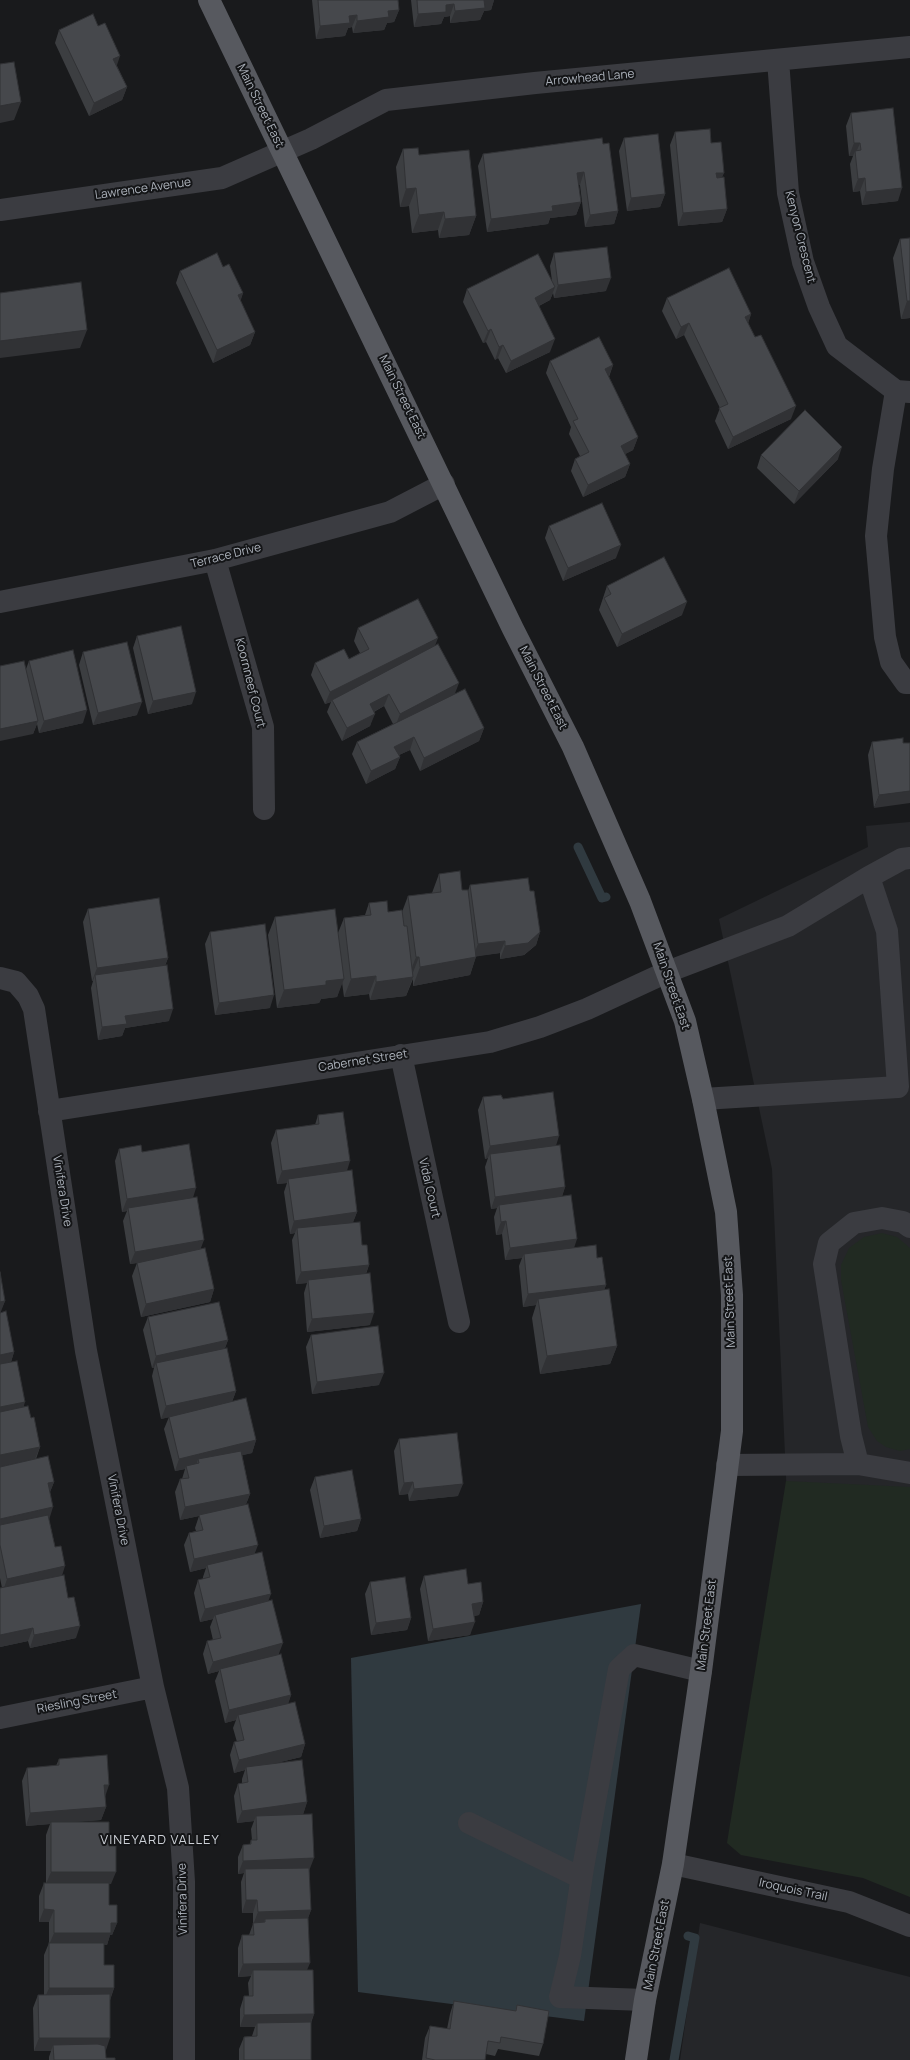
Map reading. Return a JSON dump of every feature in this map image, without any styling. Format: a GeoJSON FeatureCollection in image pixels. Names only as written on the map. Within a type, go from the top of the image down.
{"type":"FeatureCollection","features":[{"type":"Feature","properties":{"kind":"main road","name":"Main Street East"},"geometry":{"type":"LineString","coordinates":[[209,0],[513,629],[574,747],[640,901],[685,1020],[703,1099],[726,1212],[732,1295],[732,1431],[701,1671],[673,1864],[646,2000],[636,2060]]}},
{"type":"Feature","properties":{"kind":"street","name":"Arrowhead Lane"},"geometry":{"type":"LineString","coordinates":[[282,152],[311,139],[386,100],[535,83],[910,47]]}},
{"type":"Feature","properties":{"kind":"street","name":"Kenyon Crescent"},"geometry":{"type":"LineString","coordinates":[[778,60],[788,193],[803,262],[819,307],[837,346],[903,391]]}},
{"type":"Feature","properties":{"kind":"street","name":"Lawrence Avenue"},"geometry":{"type":"LineString","coordinates":[[0,210],[222,178],[282,152]]}},
{"type":"Feature","properties":{"kind":"street"},"geometry":{"type":"LineString","coordinates":[[903,391],[883,469],[876,536],[885,637],[891,662],[906,683],[910,683]]}},
{"type":"Feature","properties":{"kind":"street","name":"Terrace Drive"},"geometry":{"type":"LineString","coordinates":[[0,602],[215,560],[390,512],[444,484]]}},
{"type":"Feature","properties":{"kind":"street","name":"Koornneef Court"},"geometry":{"type":"LineString","coordinates":[[215,560],[263,727],[264,809]]}},
{"type":"Feature","properties":{"kind":"street","name":"Cabernet Street"},"geometry":{"type":"LineString","coordinates":[[49,1111],[490,1042],[540,1027],[587,1009],[667,972],[788,926],[869,877],[902,859],[910,858]]}},
{"type":"Feature","properties":{"kind":"street"},"geometry":{"type":"LineString","coordinates":[[703,1099],[904,1088],[887,931],[869,877]]}},
{"type":"Feature","properties":{"kind":"street","name":"Vinifera Drive"},"geometry":{"type":"LineString","coordinates":[[0,978],[16,982],[28,996],[34,1009],[86,1351],[153,1687],[178,1788],[184,1882],[184,2060]]}},
{"type":"Feature","properties":{"kind":"street","name":"Vidal Court"},"geometry":{"type":"LineString","coordinates":[[401,1055],[459,1322]]}},
{"type":"Feature","properties":{"kind":"street"},"geometry":{"type":"LineString","coordinates":[[858,1464],[850,1436],[824,1264],[829,1243],[854,1223],[882,1218],[903,1222],[910,1228]]}},
{"type":"Feature","properties":{"kind":"street"},"geometry":{"type":"LineString","coordinates":[[727,1465],[858,1464],[910,1473]]}},
{"type":"Feature","properties":{"kind":"street"},"geometry":{"type":"LineString","coordinates":[[646,2000],[560,1997],[570,1956],[581,1878],[620,1669],[634,1655],[701,1671]]}},
{"type":"Feature","properties":{"kind":"street","name":"Riesling Street"},"geometry":{"type":"LineString","coordinates":[[0,1718],[153,1687]]}},
{"type":"Feature","properties":{"kind":"street"},"geometry":{"type":"LineString","coordinates":[[470,1823],[581,1878]]}},
{"type":"Feature","properties":{"kind":"street","name":"Iroquois Trail"},"geometry":{"type":"LineString","coordinates":[[673,1864],[849,1902],[910,1926]]}},
{"type":"Feature","properties":{"kind":"shaded area"},"geometry":{"type":"Polygon","coordinates":[[[910,822],[910,1567],[791,1586],[772,1169],[719,919],[868,847],[866,826],[910,822]]]}},
{"type":"Feature","properties":{"kind":"shaded area"},"geometry":{"type":"Polygon","coordinates":[[[882,1233],[897,1237],[910,1248],[910,1449],[900,1451],[886,1447],[877,1441],[868,1427],[841,1280],[841,1265],[849,1248],[864,1237],[882,1233]]]}},
{"type":"Feature","properties":{"kind":"shaded area"},"geometry":{"type":"Polygon","coordinates":[[[786,1481],[910,1487],[910,1897],[863,1878],[741,1855],[727,1843],[786,1481]]]}},
{"type":"Feature","properties":{"kind":"shaded area"},"geometry":{"type":"Polygon","coordinates":[[[641,1604],[584,2021],[358,1992],[351,1658],[641,1604]]]}},
{"type":"Feature","properties":{"kind":"shaded area"},"geometry":{"type":"Polygon","coordinates":[[[700,1923],[910,1977],[910,2060],[680,2060],[700,1923]]]}},
{"type":"Feature","properties":{"kind":"building"},"geometry":{"type":"Polygon","coordinates":[[[318,0],[398,0],[399,10],[388,11],[389,17],[357,21],[357,15],[349,16],[350,23],[320,26],[318,0]]]}},
{"type":"Feature","properties":{"kind":"building"},"geometry":{"type":"Polygon","coordinates":[[[417,0],[484,0],[485,8],[455,11],[454,4],[446,5],[446,12],[418,14],[417,0]]]}},
{"type":"Feature","properties":{"kind":"building"},"geometry":{"type":"Polygon","coordinates":[[[93,14],[98,26],[105,23],[120,56],[113,59],[127,87],[94,103],[59,30],[93,14]]]}},
{"type":"Feature","properties":{"kind":"building"},"geometry":{"type":"Polygon","coordinates":[[[14,62],[21,102],[0,106],[0,64],[14,62]]]}},
{"type":"Feature","properties":{"kind":"building"},"geometry":{"type":"Polygon","coordinates":[[[893,108],[902,188],[866,192],[865,178],[858,179],[855,151],[861,150],[860,143],[854,143],[851,113],[893,108]]]}},
{"type":"Feature","properties":{"kind":"building"},"geometry":{"type":"Polygon","coordinates":[[[710,129],[711,143],[721,142],[724,173],[716,173],[717,178],[724,177],[727,209],[683,213],[675,132],[710,129]]]}},
{"type":"Feature","properties":{"kind":"building"},"geometry":{"type":"Polygon","coordinates":[[[658,134],[665,194],[631,198],[624,138],[658,134]]]}},
{"type":"Feature","properties":{"kind":"building"},"geometry":{"type":"Polygon","coordinates":[[[602,138],[603,144],[609,143],[618,211],[590,215],[584,172],[577,173],[581,202],[552,206],[553,211],[491,219],[483,154],[602,138]]]}},
{"type":"Feature","properties":{"kind":"building"},"geometry":{"type":"Polygon","coordinates":[[[418,148],[419,155],[469,150],[476,216],[445,219],[444,212],[419,215],[416,188],[406,189],[403,149],[418,148]]]}},
{"type":"Feature","properties":{"kind":"building"},"geometry":{"type":"Polygon","coordinates":[[[910,238],[910,301],[907,301],[900,239],[910,238]]]}},
{"type":"Feature","properties":{"kind":"building"},"geometry":{"type":"Polygon","coordinates":[[[607,247],[611,278],[558,285],[554,253],[607,247]]]}},
{"type":"Feature","properties":{"kind":"building"},"geometry":{"type":"Polygon","coordinates":[[[217,253],[223,267],[229,264],[243,293],[238,295],[255,332],[217,350],[180,271],[217,253]]]}},
{"type":"Feature","properties":{"kind":"building"},"geometry":{"type":"Polygon","coordinates":[[[538,254],[555,287],[535,298],[555,339],[511,361],[503,345],[499,347],[491,329],[488,331],[467,289],[538,254]]]}},
{"type":"Feature","properties":{"kind":"building"},"geometry":{"type":"Polygon","coordinates":[[[729,268],[751,314],[745,317],[755,337],[761,335],[796,406],[733,437],[719,408],[728,404],[689,323],[681,327],[667,298],[729,268]]]}},
{"type":"Feature","properties":{"kind":"building"},"geometry":{"type":"Polygon","coordinates":[[[81,282],[87,330],[0,341],[0,293],[81,282]]]}},
{"type":"Feature","properties":{"kind":"building"},"geometry":{"type":"Polygon","coordinates":[[[599,337],[613,365],[605,369],[638,437],[621,446],[630,464],[588,485],[575,459],[589,452],[573,421],[578,419],[550,361],[599,337]]]}},
{"type":"Feature","properties":{"kind":"building"},"geometry":{"type":"Polygon","coordinates":[[[805,410],[842,447],[799,491],[761,455],[805,410]]]}},
{"type":"Feature","properties":{"kind":"building"},"geometry":{"type":"Polygon","coordinates":[[[602,503],[621,545],[568,568],[549,526],[602,503]]]}},
{"type":"Feature","properties":{"kind":"building"},"geometry":{"type":"Polygon","coordinates":[[[664,557],[687,602],[622,634],[604,598],[611,594],[607,586],[664,557]]]}},
{"type":"Feature","properties":{"kind":"building"},"geometry":{"type":"Polygon","coordinates":[[[418,599],[438,638],[330,692],[315,663],[344,649],[349,659],[369,649],[358,628],[418,599]]]}},
{"type":"Feature","properties":{"kind":"building"},"geometry":{"type":"Polygon","coordinates":[[[181,626],[196,692],[153,701],[137,636],[181,626]]]}},
{"type":"Feature","properties":{"kind":"building"},"geometry":{"type":"Polygon","coordinates":[[[127,642],[142,702],[98,713],[83,652],[127,642]]]}},
{"type":"Feature","properties":{"kind":"building"},"geometry":{"type":"Polygon","coordinates":[[[438,644],[459,683],[400,714],[389,694],[370,704],[375,714],[347,728],[332,700],[438,644]]]}},
{"type":"Feature","properties":{"kind":"building"},"geometry":{"type":"Polygon","coordinates":[[[73,650],[87,710],[44,721],[29,661],[73,650]]]}},
{"type":"Feature","properties":{"kind":"building"},"geometry":{"type":"Polygon","coordinates":[[[24,661],[38,721],[0,729],[0,666],[24,661]]]}},
{"type":"Feature","properties":{"kind":"building"},"geometry":{"type":"Polygon","coordinates":[[[465,689],[484,728],[424,758],[414,737],[394,747],[400,757],[371,771],[357,742],[465,689]]]}},
{"type":"Feature","properties":{"kind":"building"},"geometry":{"type":"Polygon","coordinates":[[[903,738],[903,743],[910,743],[910,791],[879,795],[872,742],[903,738]]]}},
{"type":"Feature","properties":{"kind":"building"},"geometry":{"type":"Polygon","coordinates":[[[460,871],[462,890],[468,890],[476,957],[420,967],[419,957],[416,957],[408,896],[441,892],[439,874],[460,871]]]}},
{"type":"Feature","properties":{"kind":"building"},"geometry":{"type":"Polygon","coordinates":[[[528,878],[530,891],[534,891],[540,932],[528,943],[505,946],[505,941],[478,944],[470,885],[528,878]]]}},
{"type":"Feature","properties":{"kind":"building"},"geometry":{"type":"Polygon","coordinates":[[[159,898],[168,958],[97,968],[88,909],[159,898]]]}},
{"type":"Feature","properties":{"kind":"building"},"geometry":{"type":"Polygon","coordinates":[[[387,901],[388,912],[402,910],[404,926],[407,926],[413,977],[376,982],[376,976],[351,979],[344,918],[371,915],[369,903],[387,901]]]}},
{"type":"Feature","properties":{"kind":"building"},"geometry":{"type":"Polygon","coordinates":[[[335,909],[344,979],[326,981],[326,985],[284,990],[275,917],[335,909]]]}},
{"type":"Feature","properties":{"kind":"building"},"geometry":{"type":"Polygon","coordinates":[[[265,924],[274,995],[219,1003],[210,932],[265,924]]]}},
{"type":"Feature","properties":{"kind":"building"},"geometry":{"type":"Polygon","coordinates":[[[167,965],[173,1009],[125,1016],[127,1024],[102,1027],[95,975],[167,965]]]}},
{"type":"Feature","properties":{"kind":"building"},"geometry":{"type":"Polygon","coordinates":[[[553,1092],[559,1136],[490,1146],[483,1097],[501,1095],[503,1099],[553,1092]]]}},
{"type":"Feature","properties":{"kind":"building"},"geometry":{"type":"Polygon","coordinates":[[[343,1112],[350,1161],[282,1171],[276,1130],[319,1124],[318,1115],[343,1112]]]}},
{"type":"Feature","properties":{"kind":"building"},"geometry":{"type":"Polygon","coordinates":[[[189,1144],[196,1188],[127,1199],[119,1149],[141,1145],[142,1152],[189,1144]]]}},
{"type":"Feature","properties":{"kind":"building"},"geometry":{"type":"Polygon","coordinates":[[[560,1145],[565,1187],[495,1197],[490,1154],[560,1145]]]}},
{"type":"Feature","properties":{"kind":"building"},"geometry":{"type":"Polygon","coordinates":[[[352,1170],[357,1212],[294,1221],[288,1179],[352,1170]]]}},
{"type":"Feature","properties":{"kind":"building"},"geometry":{"type":"Polygon","coordinates":[[[571,1195],[577,1239],[510,1248],[506,1221],[501,1222],[499,1205],[571,1195]]]}},
{"type":"Feature","properties":{"kind":"building"},"geometry":{"type":"Polygon","coordinates":[[[197,1197],[204,1240],[135,1252],[128,1208],[197,1197]]]}},
{"type":"Feature","properties":{"kind":"building"},"geometry":{"type":"Polygon","coordinates":[[[360,1222],[362,1245],[367,1245],[369,1265],[301,1272],[297,1228],[360,1222]]]}},
{"type":"Feature","properties":{"kind":"building"},"geometry":{"type":"Polygon","coordinates":[[[596,1245],[597,1258],[602,1257],[606,1285],[528,1294],[524,1254],[596,1245]]]}},
{"type":"Feature","properties":{"kind":"building"},"geometry":{"type":"Polygon","coordinates":[[[205,1248],[214,1289],[146,1304],[137,1263],[205,1248]]]}},
{"type":"Feature","properties":{"kind":"building"},"geometry":{"type":"Polygon","coordinates":[[[0,1272],[5,1301],[0,1302],[0,1272]]]}},
{"type":"Feature","properties":{"kind":"building"},"geometry":{"type":"Polygon","coordinates":[[[370,1273],[374,1313],[312,1319],[308,1280],[370,1273]]]}},
{"type":"Feature","properties":{"kind":"building"},"geometry":{"type":"Polygon","coordinates":[[[609,1289],[617,1346],[547,1356],[538,1299],[609,1289]]]}},
{"type":"Feature","properties":{"kind":"building"},"geometry":{"type":"Polygon","coordinates":[[[219,1302],[228,1340],[156,1356],[148,1317],[219,1302]]]}},
{"type":"Feature","properties":{"kind":"building"},"geometry":{"type":"Polygon","coordinates":[[[6,1311],[14,1352],[0,1355],[0,1313],[6,1311]]]}},
{"type":"Feature","properties":{"kind":"building"},"geometry":{"type":"Polygon","coordinates":[[[378,1326],[384,1373],[317,1382],[311,1335],[378,1326]]]}},
{"type":"Feature","properties":{"kind":"building"},"geometry":{"type":"Polygon","coordinates":[[[227,1348],[236,1391],[166,1406],[156,1363],[227,1348]]]}},
{"type":"Feature","properties":{"kind":"building"},"geometry":{"type":"Polygon","coordinates":[[[17,1361],[25,1402],[0,1407],[0,1364],[17,1361]]]}},
{"type":"Feature","properties":{"kind":"building"},"geometry":{"type":"Polygon","coordinates":[[[246,1398],[256,1440],[179,1459],[169,1417],[246,1398]]]}},
{"type":"Feature","properties":{"kind":"building"},"geometry":{"type":"Polygon","coordinates":[[[28,1406],[31,1418],[34,1417],[40,1447],[0,1455],[0,1412],[28,1406]]]}},
{"type":"Feature","properties":{"kind":"building"},"geometry":{"type":"Polygon","coordinates":[[[457,1433],[463,1484],[414,1489],[413,1482],[404,1483],[399,1439],[457,1433]]]}},
{"type":"Feature","properties":{"kind":"building"},"geometry":{"type":"Polygon","coordinates":[[[241,1451],[250,1494],[185,1507],[180,1479],[189,1478],[186,1466],[199,1463],[198,1459],[241,1451]]]}},
{"type":"Feature","properties":{"kind":"building"},"geometry":{"type":"Polygon","coordinates":[[[48,1456],[54,1482],[48,1483],[53,1507],[0,1519],[0,1467],[48,1456]]]}},
{"type":"Feature","properties":{"kind":"building"},"geometry":{"type":"Polygon","coordinates":[[[352,1470],[361,1519],[324,1526],[315,1477],[352,1470]]]}},
{"type":"Feature","properties":{"kind":"building"},"geometry":{"type":"Polygon","coordinates":[[[248,1504],[258,1545],[194,1559],[189,1533],[203,1530],[199,1515],[248,1504]]]}},
{"type":"Feature","properties":{"kind":"building"},"geometry":{"type":"Polygon","coordinates":[[[48,1515],[55,1547],[61,1546],[65,1566],[7,1579],[0,1545],[0,1525],[48,1515]]]}},
{"type":"Feature","properties":{"kind":"building"},"geometry":{"type":"Polygon","coordinates":[[[262,1552],[271,1594],[205,1609],[198,1580],[210,1577],[207,1565],[262,1552]]]}},
{"type":"Feature","properties":{"kind":"building"},"geometry":{"type":"Polygon","coordinates":[[[466,1569],[468,1584],[481,1582],[483,1602],[472,1604],[475,1622],[433,1629],[424,1576],[466,1569]]]}},
{"type":"Feature","properties":{"kind":"building"},"geometry":{"type":"Polygon","coordinates":[[[64,1575],[68,1598],[74,1597],[80,1626],[34,1635],[33,1628],[0,1635],[0,1588],[64,1575]]]}},
{"type":"Feature","properties":{"kind":"building"},"geometry":{"type":"Polygon","coordinates":[[[405,1577],[411,1618],[376,1623],[370,1582],[405,1577]]]}},
{"type":"Feature","properties":{"kind":"building"},"geometry":{"type":"Polygon","coordinates":[[[272,1600],[283,1643],[213,1662],[207,1641],[221,1638],[215,1615],[272,1600]]]}},
{"type":"Feature","properties":{"kind":"building"},"geometry":{"type":"Polygon","coordinates":[[[281,1654],[291,1695],[229,1710],[220,1669],[281,1654]]]}},
{"type":"Feature","properties":{"kind":"building"},"geometry":{"type":"Polygon","coordinates":[[[295,1702],[305,1744],[239,1760],[234,1742],[244,1740],[238,1715],[295,1702]]]}},
{"type":"Feature","properties":{"kind":"building"},"geometry":{"type":"Polygon","coordinates":[[[107,1755],[109,1785],[104,1785],[106,1807],[30,1813],[27,1768],[59,1765],[59,1759],[107,1755]]]}},
{"type":"Feature","properties":{"kind":"building"},"geometry":{"type":"Polygon","coordinates":[[[302,1760],[307,1802],[242,1811],[238,1784],[248,1782],[246,1767],[302,1760]]]}},
{"type":"Feature","properties":{"kind":"building"},"geometry":{"type":"Polygon","coordinates":[[[312,1814],[314,1858],[243,1861],[243,1845],[251,1844],[251,1840],[257,1840],[256,1816],[312,1814]]]}},
{"type":"Feature","properties":{"kind":"building"},"geometry":{"type":"Polygon","coordinates":[[[51,1822],[109,1822],[109,1846],[116,1846],[116,1872],[51,1872],[51,1822]]]}},
{"type":"Feature","properties":{"kind":"building"},"geometry":{"type":"Polygon","coordinates":[[[309,1868],[311,1910],[258,1912],[257,1900],[246,1900],[245,1869],[309,1868]]]}},
{"type":"Feature","properties":{"kind":"building"},"geometry":{"type":"Polygon","coordinates":[[[44,1883],[109,1883],[109,1905],[117,1905],[117,1923],[111,1923],[111,1933],[54,1933],[54,1910],[44,1909],[44,1883]]]}},
{"type":"Feature","properties":{"kind":"building"},"geometry":{"type":"Polygon","coordinates":[[[308,1918],[310,1963],[243,1964],[242,1935],[254,1935],[253,1923],[265,1922],[265,1919],[308,1918]]]}},
{"type":"Feature","properties":{"kind":"building"},"geometry":{"type":"Polygon","coordinates":[[[49,1943],[104,1943],[104,1965],[114,1965],[114,1988],[49,1988],[49,1943]]]}},
{"type":"Feature","properties":{"kind":"building"},"geometry":{"type":"Polygon","coordinates":[[[253,1970],[313,1970],[314,2014],[244,2015],[244,1996],[253,1996],[253,1970]]]}},
{"type":"Feature","properties":{"kind":"building"},"geometry":{"type":"Polygon","coordinates":[[[110,1994],[110,2038],[39,2038],[38,1995],[110,1994]]]}},
{"type":"Feature","properties":{"kind":"building"},"geometry":{"type":"Polygon","coordinates":[[[454,2001],[516,2011],[517,2005],[549,2011],[543,2044],[501,2037],[500,2043],[488,2041],[485,2060],[435,2060],[426,2058],[430,2026],[450,2029],[454,2001]]]}},
{"type":"Feature","properties":{"kind":"building"},"geometry":{"type":"Polygon","coordinates":[[[311,2022],[311,2060],[244,2060],[244,2037],[257,2036],[257,2023],[311,2022]]]}},
{"type":"Feature","properties":{"kind":"building"},"geometry":{"type":"Polygon","coordinates":[[[98,2044],[105,2046],[106,2058],[115,2058],[115,2060],[54,2060],[53,2045],[98,2044]]]}},
{"type":"Feature","properties":{"kind":"waterway"},"geometry":{"type":"LineString","coordinates":[[578,847],[602,898],[606,897]]}},
{"type":"Feature","properties":{"kind":"waterway"},"geometry":{"type":"LineString","coordinates":[[674,2060],[695,1938],[688,1936]]}},
{"type":"Feature","properties":{"kind":"district","name":"VINEYARD VALLEY"},"geometry":{"type":"Point","coordinates":[160,1840]}}]}
